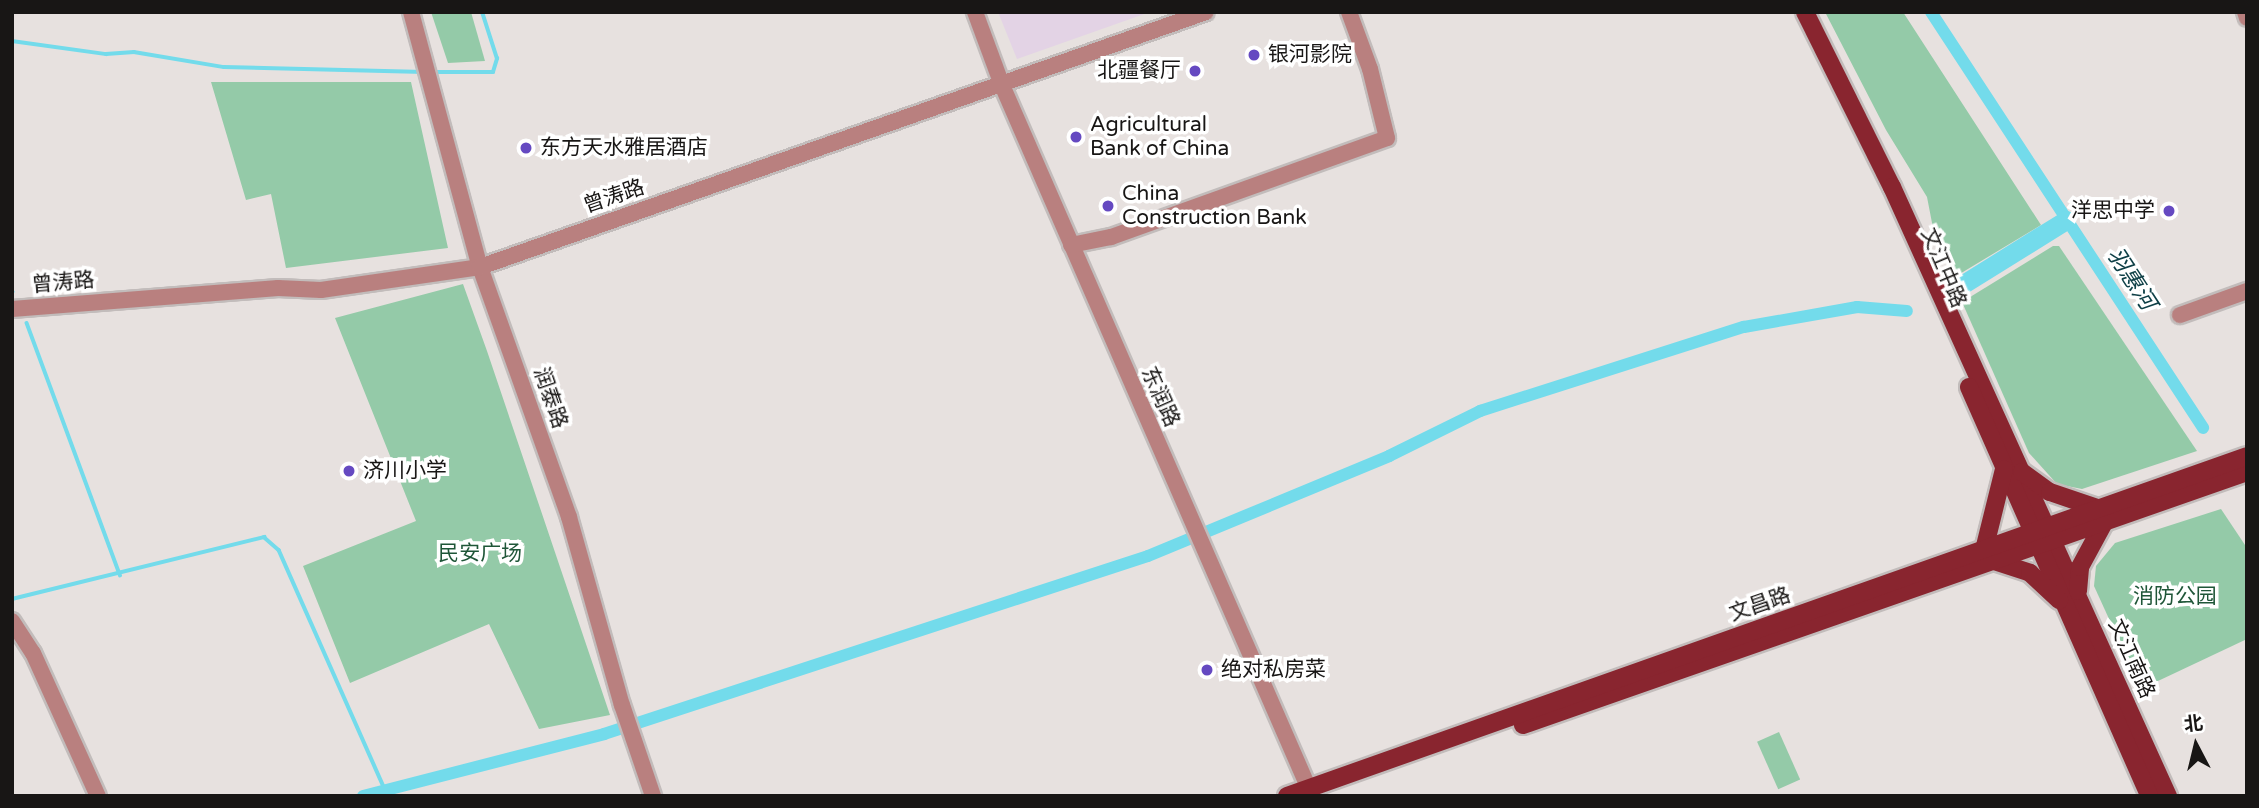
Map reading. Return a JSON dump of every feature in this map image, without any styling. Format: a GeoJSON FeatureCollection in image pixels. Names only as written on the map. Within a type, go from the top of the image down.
{"type":"FeatureCollection","features":[{"type":"Feature","properties":{"kind":"main road","name":"文江中路"},"geometry":{"type":"LineString","coordinates":[[1796,12],[1893,211],[2042,535]]}},
{"type":"Feature","properties":{"kind":"main road","name":"文江中路"},"geometry":{"type":"LineString","coordinates":[[1805,12],[1892,187],[2012,469]]}},
{"type":"Feature","properties":{"kind":"main road","name":"文昌路"},"geometry":{"type":"LineString","coordinates":[[1287,796],[1314,793],[1989,555],[2247,456]]}},
{"type":"Feature","properties":{"kind":"main road"},"geometry":{"type":"LineString","coordinates":[[2012,469],[2050,492],[2101,514],[2080,566],[2072,600],[2030,573],[1989,555],[2012,469]]}},
{"type":"Feature","properties":{"kind":"main road","name":"文昌路"},"geometry":{"type":"LineString","coordinates":[[2101,514],[2247,472]]}},
{"type":"Feature","properties":{"kind":"main road","name":"文江南路"},"geometry":{"type":"LineString","coordinates":[[2042,535],[2168,796]]}},
{"type":"Feature","properties":{"kind":"main road","name":"文江南路"},"geometry":{"type":"LineString","coordinates":[[2072,600],[2150,796]]}},
{"type":"Feature","properties":{"kind":"street","name":"润泰路"},"geometry":{"type":"LineString","coordinates":[[411,12],[480,267],[569,517],[622,705],[653,796]]}},
{"type":"Feature","properties":{"kind":"street","name":"东润路"},"geometry":{"type":"LineString","coordinates":[[975,12],[1002,85],[1071,245],[1314,793]]}},
{"type":"Feature","properties":{"kind":"street","name":"曾涛路"},"geometry":{"type":"LineString","coordinates":[[12,309],[271,288],[321,289],[480,267],[1206,12]]}},
{"type":"Feature","properties":{"kind":"street"},"geometry":{"type":"LineString","coordinates":[[1071,245],[1111,237],[1387,138],[1370,69],[1349,12]]}},
{"type":"Feature","properties":{"kind":"street"},"geometry":{"type":"LineString","coordinates":[[2245,12],[2247,18]]}},
{"type":"Feature","properties":{"kind":"street"},"geometry":{"type":"LineString","coordinates":[[2180,315],[2247,291]]}},
{"type":"Feature","properties":{"kind":"street"},"geometry":{"type":"LineString","coordinates":[[12,622],[33,653],[98,796]]}},
{"type":"Feature","properties":{"kind":"shaded area"},"geometry":{"type":"Polygon","coordinates":[[[998,12],[1150,12],[1017,59],[998,12]]]}},
{"type":"Feature","properties":{"kind":"green space"},"geometry":{"type":"Polygon","coordinates":[[[431,12],[471,12],[485,61],[448,63],[431,12]]]}},
{"type":"Feature","properties":{"kind":"green space"},"geometry":{"type":"Polygon","coordinates":[[[1825,12],[1903,12],[2041,225],[1953,278],[1933,228],[1927,197],[1886,130],[1825,12]]]}},
{"type":"Feature","properties":{"kind":"green space"},"geometry":{"type":"Polygon","coordinates":[[[211,82],[411,82],[448,248],[286,268],[271,194],[246,200],[211,82]]]}},
{"type":"Feature","properties":{"kind":"green space"},"geometry":{"type":"Polygon","coordinates":[[[2053,246],[2059,246],[2197,451],[2082,489],[2057,484],[2029,453],[1962,302],[2053,246]]]}},
{"type":"Feature","properties":{"kind":"green space","name":"民安广场"},"geometry":{"type":"Polygon","coordinates":[[[463,284],[610,715],[539,729],[489,624],[350,683],[303,566],[416,521],[335,318],[463,284]]]}},
{"type":"Feature","properties":{"kind":"green space","name":"消防公园"},"geometry":{"type":"Polygon","coordinates":[[[2221,509],[2247,548],[2247,639],[2141,689],[2094,586],[2096,566],[2115,543],[2221,509]]]}},
{"type":"Feature","properties":{"kind":"green space"},"geometry":{"type":"Polygon","coordinates":[[[1779,732],[1800,780],[1778,789],[1757,742],[1779,732]]]}},
{"type":"Feature","properties":{"kind":"waterway"},"geometry":{"type":"LineString","coordinates":[[432,72],[493,72],[497,59],[482,12]]}},
{"type":"Feature","properties":{"kind":"waterway","name":"羽惠河"},"geometry":{"type":"LineString","coordinates":[[1931,12],[2203,428]]}},
{"type":"Feature","properties":{"kind":"waterway"},"geometry":{"type":"LineString","coordinates":[[12,41],[106,54],[134,52],[224,67],[424,72]]}},
{"type":"Feature","properties":{"kind":"waterway"},"geometry":{"type":"LineString","coordinates":[[1960,286],[2066,220]]}},
{"type":"Feature","properties":{"kind":"waterway"},"geometry":{"type":"LineString","coordinates":[[363,796],[604,734],[1148,556],[1389,456],[1480,411],[1744,327],[1857,307],[1907,311]]}},
{"type":"Feature","properties":{"kind":"waterway"},"geometry":{"type":"LineString","coordinates":[[27,323],[120,575]]}},
{"type":"Feature","properties":{"kind":"waterway"},"geometry":{"type":"LineString","coordinates":[[12,599],[264,537],[279,550],[384,787]]}},
{"type":"Feature","properties":{"kind":"place","name":"银河影院"},"geometry":{"type":"Point","coordinates":[1254,55]}},
{"type":"Feature","properties":{"kind":"place","name":"北疆餐厅"},"geometry":{"type":"Point","coordinates":[1195,71]}},
{"type":"Feature","properties":{"kind":"place","name":"Agricultural Bank of China"},"geometry":{"type":"Point","coordinates":[1076,137]}},
{"type":"Feature","properties":{"kind":"place","name":"东方天水雅居酒店"},"geometry":{"type":"Point","coordinates":[526,148]}},
{"type":"Feature","properties":{"kind":"place","name":"China Construction Bank"},"geometry":{"type":"Point","coordinates":[1108,206]}},
{"type":"Feature","properties":{"kind":"place","name":"洋思中学"},"geometry":{"type":"Point","coordinates":[2169,211]}},
{"type":"Feature","properties":{"kind":"place","name":"济川小学"},"geometry":{"type":"Point","coordinates":[349,471]}},
{"type":"Feature","properties":{"kind":"place","name":"绝对私房菜"},"geometry":{"type":"Point","coordinates":[1207,670]}}]}
